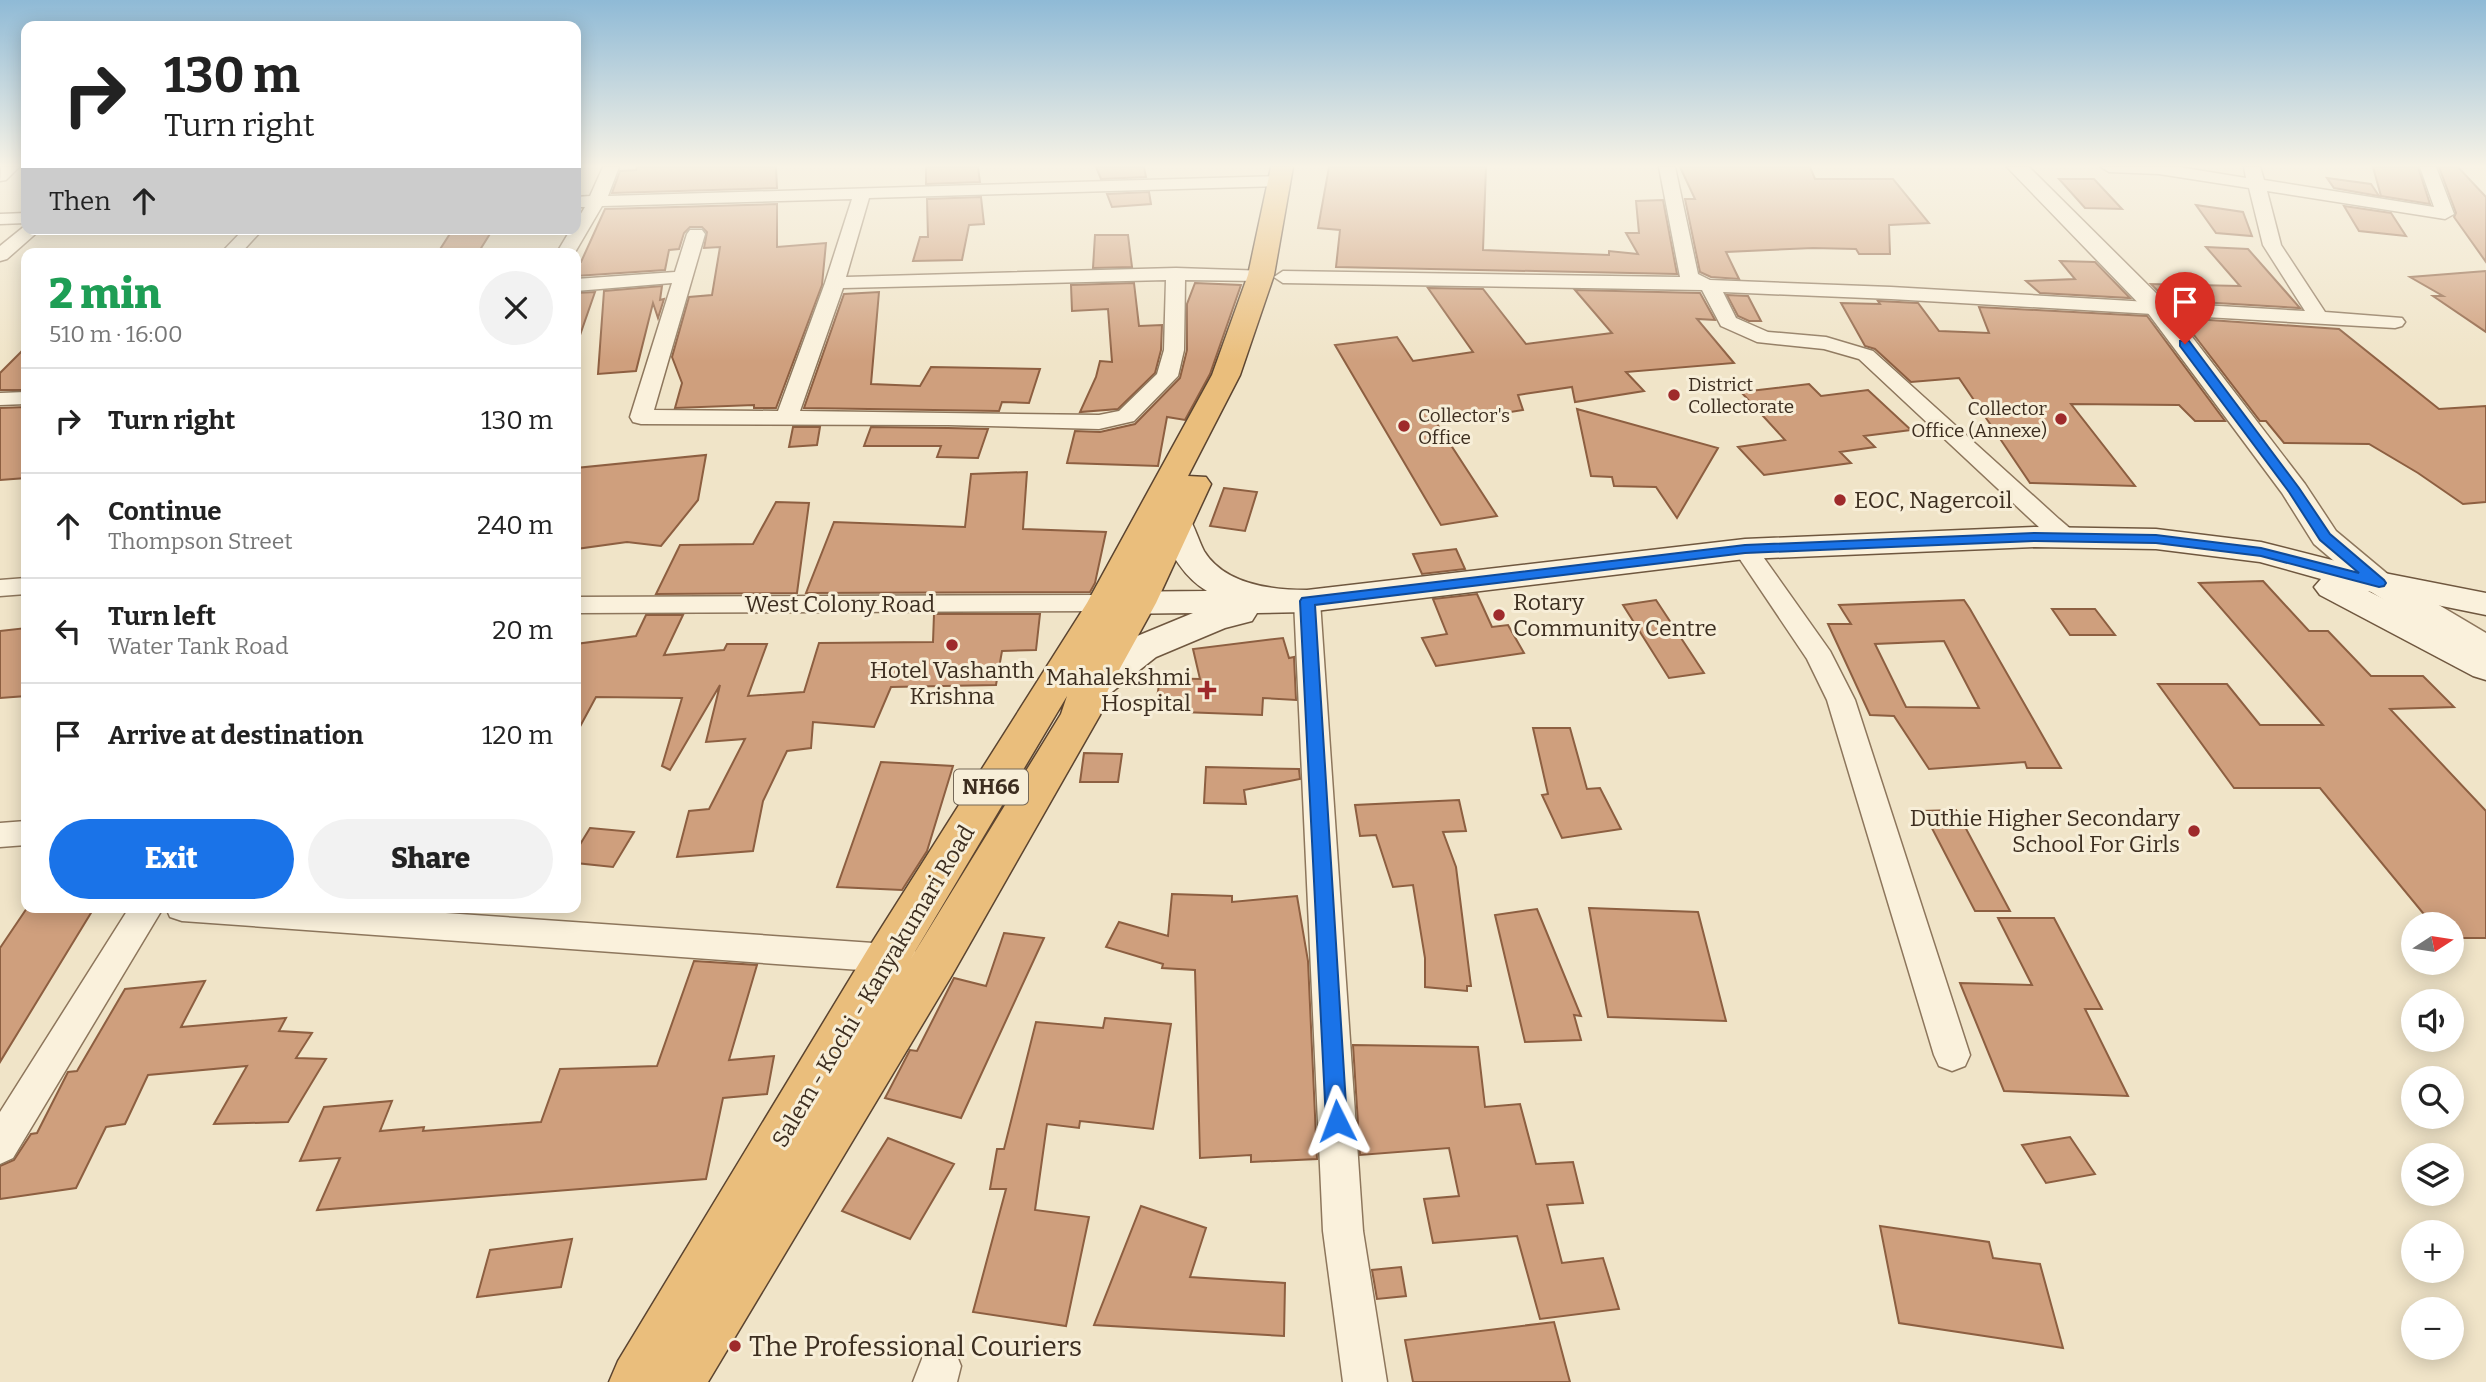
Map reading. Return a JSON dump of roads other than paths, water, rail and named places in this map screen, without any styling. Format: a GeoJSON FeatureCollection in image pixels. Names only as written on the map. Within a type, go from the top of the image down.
{"type":"FeatureCollection","features":[{"type":"Feature","properties":{"kind":"highway","name":"Salem - Kochi - Kanyakumari Road"},"geometry":{"type":"LineString","coordinates":[[639,1382],[887,958],[1176,523],[1250,374],[1279,231]]}},
{"type":"Feature","properties":{"kind":"highway","name":"Salem - Kochi - Kanyakumari Road"},"geometry":{"type":"LineString","coordinates":[[674,1382],[935,961],[1080,715],[1116,612],[1272,276]]}},
{"type":"Feature","properties":{"kind":"main road"},"geometry":{"type":"LineString","coordinates":[[1176,523],[1186,553],[1194,563],[1222,584],[1242,593],[1301,601]]}},
{"type":"Feature","properties":{"kind":"main road"},"geometry":{"type":"LineString","coordinates":[[1116,612],[1301,601],[1745,549],[2068,537],[2156,539],[2261,552],[2379,583],[2486,604]]}},
{"type":"Feature","properties":{"kind":"main road"},"geometry":{"type":"LineString","coordinates":[[2261,552],[2486,667]]}},
{"type":"Feature","properties":{"kind":"main road"},"geometry":{"type":"LineString","coordinates":[[1089,690],[1143,648],[1215,618],[1301,601]]}},
{"type":"Feature","properties":{"kind":"main road"},"geometry":{"type":"LineString","coordinates":[[1116,612],[1215,618]]}},
{"type":"Feature","properties":{"kind":"street"},"geometry":{"type":"LineString","coordinates":[[787,417],[850,231]]}},
{"type":"Feature","properties":{"kind":"street"},"geometry":{"type":"LineString","coordinates":[[1679,231],[1689,276],[1704,285],[1728,322],[1764,338],[1826,343],[1866,355],[2050,524],[2068,537]]}},
{"type":"Feature","properties":{"kind":"street"},"geometry":{"type":"LineString","coordinates":[[2082,231],[2157,308],[2286,479],[2325,537],[2379,583],[2486,648]]}},
{"type":"Feature","properties":{"kind":"street"},"geometry":{"type":"LineString","coordinates":[[2268,231],[2272,245],[2319,318]]}},
{"type":"Feature","properties":{"kind":"street"},"geometry":{"type":"LineString","coordinates":[[696,234],[641,417],[1099,422],[1126,416],[1167,376],[1174,350],[1176,274]]}},
{"type":"Feature","properties":{"kind":"street"},"geometry":{"type":"LineString","coordinates":[[0,255],[25,235]]}},
{"type":"Feature","properties":{"kind":"street"},"geometry":{"type":"LineString","coordinates":[[235,248],[248,235]]}},
{"type":"Feature","properties":{"kind":"street"},"geometry":{"type":"LineString","coordinates":[[835,283],[1176,274],[1704,285],[2395,322]]}},
{"type":"Feature","properties":{"kind":"street"},"geometry":{"type":"LineString","coordinates":[[581,285],[682,277]]}},
{"type":"Feature","properties":{"kind":"street"},"geometry":{"type":"LineString","coordinates":[[0,399],[21,398]]}},
{"type":"Feature","properties":{"kind":"street"},"geometry":{"type":"LineString","coordinates":[[1745,549],[1820,657],[1841,700],[1952,1055]]}},
{"type":"Feature","properties":{"kind":"street"},"geometry":{"type":"LineString","coordinates":[[0,588],[21,586]]}},
{"type":"Feature","properties":{"kind":"street"},"geometry":{"type":"LineString","coordinates":[[1301,601],[1343,1231],[1365,1382]]}},
{"type":"Feature","properties":{"kind":"street","name":"West Colony Road"},"geometry":{"type":"LineString","coordinates":[[581,605],[1116,612]]}},
{"type":"Feature","properties":{"kind":"street"},"geometry":{"type":"LineString","coordinates":[[0,835],[21,833]]}},
{"type":"Feature","properties":{"kind":"street"},"geometry":{"type":"LineString","coordinates":[[0,1146],[145,913]]}},
{"type":"Feature","properties":{"kind":"street"},"geometry":{"type":"LineString","coordinates":[[252,913],[935,961]]}},
{"type":"Feature","properties":{"kind":"place","name":"District Collectorate"},"geometry":{"type":"Point","coordinates":[1674,395]}},
{"type":"Feature","properties":{"kind":"place","name":"Collector Office (Annexe)"},"geometry":{"type":"Point","coordinates":[2061,419]}},
{"type":"Feature","properties":{"kind":"place","name":"Collector's Office"},"geometry":{"type":"Point","coordinates":[1404,426]}},
{"type":"Feature","properties":{"kind":"place","name":"EOC, Nagercoil"},"geometry":{"type":"Point","coordinates":[1840,500]}},
{"type":"Feature","properties":{"kind":"place","name":"Rotary Community Centre"},"geometry":{"type":"Point","coordinates":[1499,615]}},
{"type":"Feature","properties":{"kind":"place","name":"Hotel Vashanth Krishna"},"geometry":{"type":"Point","coordinates":[952,645]}},
{"type":"Feature","properties":{"kind":"place","name":"Mahalekshmi Hospital"},"geometry":{"type":"Point","coordinates":[1207,690]}},
{"type":"Feature","properties":{"kind":"place","name":"Duthie Higher Secondary School For Girls"},"geometry":{"type":"Point","coordinates":[2194,831]}},
{"type":"Feature","properties":{"kind":"place","name":"The Professional Couriers"},"geometry":{"type":"Point","coordinates":[735,1346]}}]}
